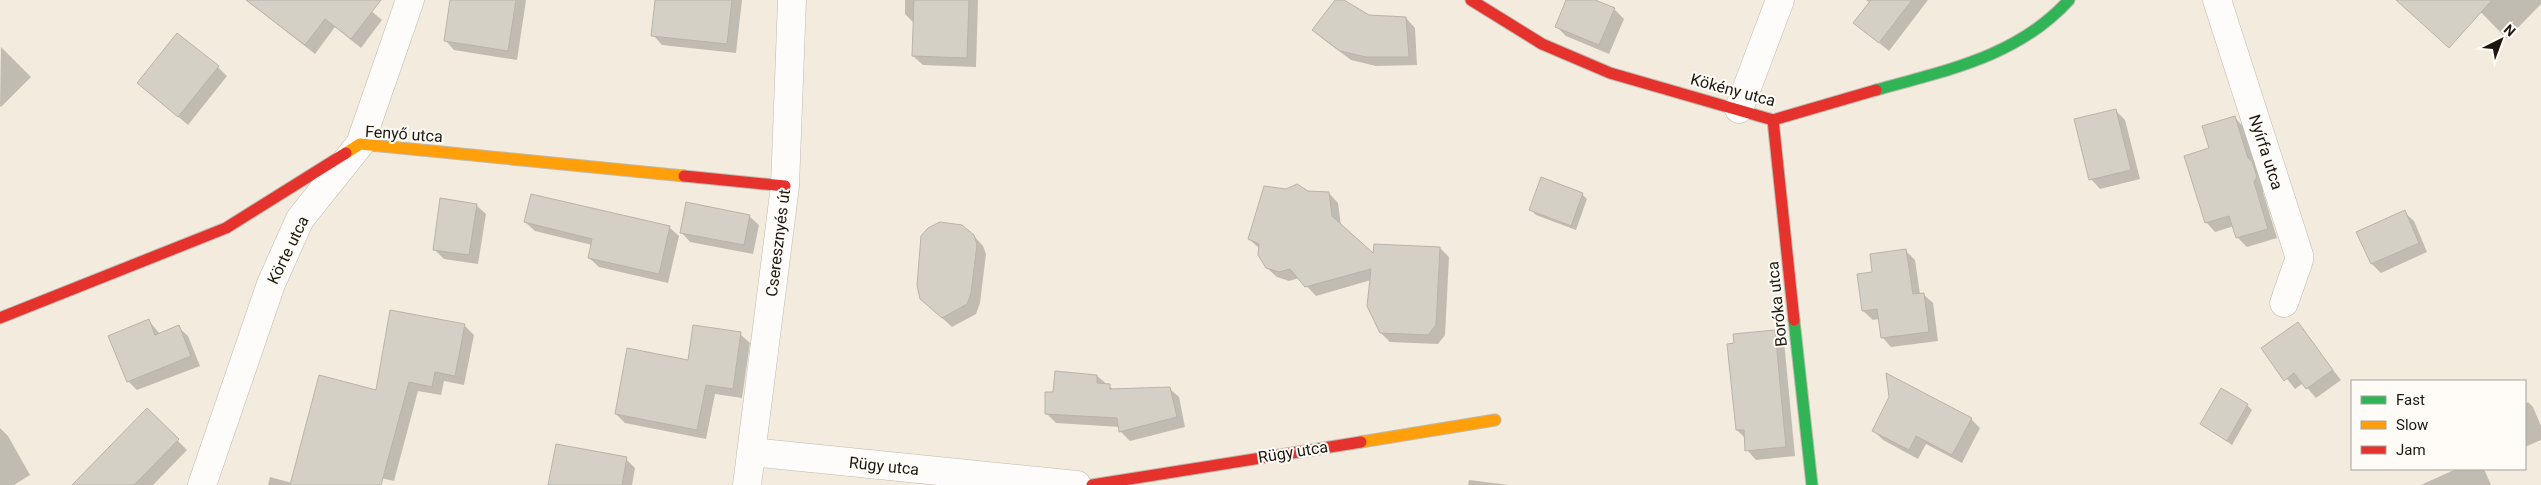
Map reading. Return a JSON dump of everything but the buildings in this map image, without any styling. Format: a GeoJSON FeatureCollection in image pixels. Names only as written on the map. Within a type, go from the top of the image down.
{"type":"FeatureCollection","features":[{"type":"Feature","properties":{"kind":"street","name":"Körte utca"},"geometry":{"type":"LineString","coordinates":[[202,485],[271,284],[300,219],[360,144],[410,0]]}},
{"type":"Feature","properties":{"kind":"street","name":"Cseresznyés út"},"geometry":{"type":"LineString","coordinates":[[747,485],[785,186],[792,0]]}},
{"type":"Feature","properties":{"kind":"street","name":"Kökény utca"},"geometry":{"type":"LineString","coordinates":[[1471,0],[1542,44],[1610,73],[1773,120],[1983,59],[2026,37],[2057,13],[2069,0]]}},
{"type":"Feature","properties":{"kind":"street"},"geometry":{"type":"LineString","coordinates":[[1738,109],[1780,0]]}},
{"type":"Feature","properties":{"kind":"street","name":"Nyírfa utca"},"geometry":{"type":"LineString","coordinates":[[2218,0],[2299,254],[2300,260],[2284,303]]}},
{"type":"Feature","properties":{"kind":"street","name":"Boróka utca"},"geometry":{"type":"LineString","coordinates":[[1773,120],[1812,485]]}},
{"type":"Feature","properties":{"kind":"street","name":"Fenyő utca"},"geometry":{"type":"LineString","coordinates":[[0,318],[226,228],[360,144],[785,186]]}},
{"type":"Feature","properties":{"kind":"street","name":"Rügy utca"},"geometry":{"type":"LineString","coordinates":[[1092,485],[1495,420]]}},
{"type":"Feature","properties":{"kind":"street","name":"Rügy utca"},"geometry":{"type":"LineString","coordinates":[[751,452],[1077,485]]}},
{"type":"Feature","properties":{"kind":"traffic: fast"},"geometry":{"type":"LineString","coordinates":[[1876,90],[1955,68],[2004,48],[2027,35],[2049,19],[2069,0]]}},
{"type":"Feature","properties":{"kind":"traffic: fast"},"geometry":{"type":"LineString","coordinates":[[1794,320],[1812,485]]}},
{"type":"Feature","properties":{"kind":"traffic: slow"},"geometry":{"type":"LineString","coordinates":[[346,153],[360,144],[684,176]]}},
{"type":"Feature","properties":{"kind":"traffic: slow"},"geometry":{"type":"LineString","coordinates":[[1361,442],[1495,420]]}},
{"type":"Feature","properties":{"kind":"traffic: jam"},"geometry":{"type":"LineString","coordinates":[[1471,0],[1542,44],[1610,73],[1773,120],[1876,90]]}},
{"type":"Feature","properties":{"kind":"traffic: jam"},"geometry":{"type":"LineString","coordinates":[[1773,120],[1794,320]]}},
{"type":"Feature","properties":{"kind":"traffic: jam"},"geometry":{"type":"LineString","coordinates":[[0,318],[226,228],[346,153]]}},
{"type":"Feature","properties":{"kind":"traffic: jam"},"geometry":{"type":"LineString","coordinates":[[684,176],[785,186]]}},
{"type":"Feature","properties":{"kind":"traffic: jam"},"geometry":{"type":"LineString","coordinates":[[1092,485],[1361,442]]}}]}
